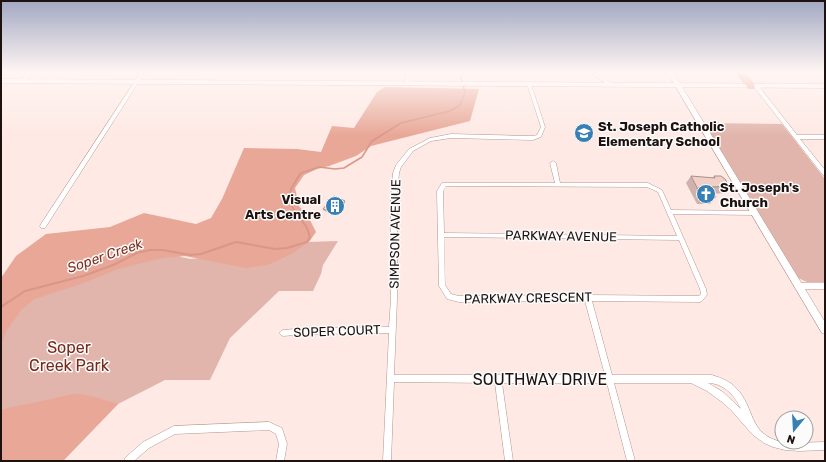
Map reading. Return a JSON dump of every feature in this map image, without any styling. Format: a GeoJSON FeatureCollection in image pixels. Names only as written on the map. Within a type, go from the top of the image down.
{"type":"FeatureCollection","features":[{"type":"Feature","properties":{"kind":"main road"},"geometry":{"type":"LineString","coordinates":[[682,94],[825,330]]}},
{"type":"Feature","properties":{"kind":"street"},"geometry":{"type":"LineString","coordinates":[[43,226],[128,94]]}},
{"type":"Feature","properties":{"kind":"street","name":"SIMPSON AVENUE"},"geometry":{"type":"LineString","coordinates":[[388,461],[394,300],[394,196],[398,166],[411,150],[430,140],[451,136],[533,138],[539,136],[543,127],[532,94]]}},
{"type":"Feature","properties":{"kind":"street"},"geometry":{"type":"LineString","coordinates":[[758,94],[796,137],[825,174]]}},
{"type":"Feature","properties":{"kind":"street"},"geometry":{"type":"LineString","coordinates":[[796,137],[825,137]]}},
{"type":"Feature","properties":{"kind":"street"},"geometry":{"type":"LineString","coordinates":[[553,163],[558,184]]}},
{"type":"Feature","properties":{"kind":"street","name":"PARKWAY CRESCENT"},"geometry":{"type":"LineString","coordinates":[[444,184],[558,184],[648,185],[660,191],[703,289],[704,295],[700,299],[459,299],[449,297],[442,286],[440,190],[444,184]]}},
{"type":"Feature","properties":{"kind":"street"},"geometry":{"type":"LineString","coordinates":[[669,212],[755,213]]}},
{"type":"Feature","properties":{"kind":"street","name":"PARKWAY AVENUE"},"geometry":{"type":"LineString","coordinates":[[441,235],[681,238]]}},
{"type":"Feature","properties":{"kind":"street"},"geometry":{"type":"LineString","coordinates":[[799,286],[825,286]]}},
{"type":"Feature","properties":{"kind":"street"},"geometry":{"type":"LineString","coordinates":[[588,298],[631,461]]}},
{"type":"Feature","properties":{"kind":"street","name":"SOPER COURT"},"geometry":{"type":"LineString","coordinates":[[283,333],[307,331],[392,330]]}},
{"type":"Feature","properties":{"kind":"street","name":"SOUTHWAY DRIVE"},"geometry":{"type":"LineString","coordinates":[[391,378],[401,380],[712,378],[730,385],[737,393],[753,428]]}},
{"type":"Feature","properties":{"kind":"street"},"geometry":{"type":"LineString","coordinates":[[498,379],[509,461]]}},
{"type":"Feature","properties":{"kind":"street","name":"SOUTHWAY DRIVE"},"geometry":{"type":"LineString","coordinates":[[690,379],[704,385],[724,399],[761,437],[775,444],[825,446]]}},
{"type":"Feature","properties":{"kind":"street"},"geometry":{"type":"LineString","coordinates":[[128,461],[146,445],[174,430],[269,426],[279,432],[283,444],[280,461]]}},
{"type":"Feature","properties":{"kind":"green space"},"geometry":{"type":"Polygon","coordinates":[[[704,123],[782,124],[825,179],[825,282],[807,282],[798,278],[704,123]]]}},
{"type":"Feature","properties":{"kind":"green space","name":"Soper Creek Park"},"geometry":{"type":"Polygon","coordinates":[[[338,241],[323,265],[321,274],[313,291],[279,291],[230,338],[210,380],[165,380],[118,404],[63,461],[1,461],[1,314],[25,296],[119,266],[175,253],[181,257],[191,259],[296,249],[309,242],[338,241]]]}},
{"type":"Feature","properties":{"kind":"shaded area"},"geometry":{"type":"Polygon","coordinates":[[[376,94],[478,94],[470,121],[371,146],[356,156],[304,175],[295,188],[299,206],[310,220],[316,232],[309,242],[291,254],[268,265],[245,268],[185,256],[162,258],[118,269],[84,283],[35,299],[22,309],[7,330],[1,344],[1,278],[16,256],[46,234],[110,227],[144,213],[196,224],[211,218],[222,199],[244,148],[297,149],[321,152],[332,126],[354,128],[376,94]]]}},
{"type":"Feature","properties":{"kind":"shaded area"},"geometry":{"type":"Polygon","coordinates":[[[78,394],[91,396],[118,404],[63,461],[1,461],[1,410],[78,394]]]}},
{"type":"Feature","properties":{"kind":"building"},"geometry":{"type":"Polygon","coordinates":[[[691,176],[715,178],[714,176],[721,176],[725,179],[729,186],[710,187],[716,197],[702,197],[691,176]]]}},
{"type":"Feature","properties":{"kind":"building","name":"Visual Arts Centre"},"geometry":{"type":"Polygon","coordinates":[[[334,196],[345,201],[339,208],[335,210],[333,209],[331,212],[323,209],[333,197],[334,196]]]}},
{"type":"Feature","properties":{"kind":"waterway","name":"Soper Creek"},"geometry":{"type":"LineString","coordinates":[[300,175],[301,173],[319,167],[335,169],[344,168],[362,157],[372,141],[401,123],[450,111],[460,105],[464,94]]}},
{"type":"Feature","properties":{"kind":"waterway","name":"Soper Creek"},"geometry":{"type":"LineString","coordinates":[[7,303],[25,291],[83,276],[113,265],[137,253],[150,250],[163,250],[190,255],[201,254],[236,242],[275,249],[287,248],[307,242],[310,237],[307,228],[288,201],[291,189],[300,174]]}},
{"type":"Feature","properties":{"kind":"waterway","name":"Soper Creek"},"geometry":{"type":"LineString","coordinates":[[1,307],[8,302]]}},
{"type":"Feature","properties":{"kind":"place","name":"St. Joseph Catholic Elementary School"},"geometry":{"type":"Point","coordinates":[584,133]}},
{"type":"Feature","properties":{"kind":"place","name":"St. Joseph's Church"},"geometry":{"type":"Point","coordinates":[706,194]}},
{"type":"Feature","properties":{"kind":"place","name":"Visual Arts Centre"},"geometry":{"type":"Point","coordinates":[335,206]}}]}
